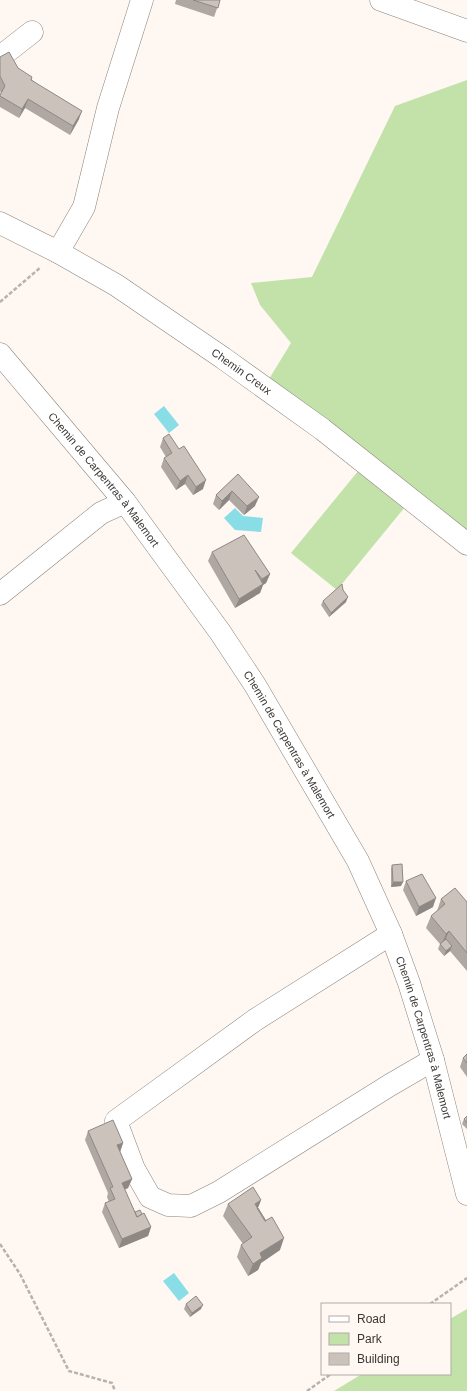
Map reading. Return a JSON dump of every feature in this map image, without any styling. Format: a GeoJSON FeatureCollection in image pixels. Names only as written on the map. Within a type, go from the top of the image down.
{"type":"FeatureCollection","features":[{"type":"Feature","properties":{"kind":"street"},"geometry":{"type":"LineString","coordinates":[[58,252],[84,207],[108,108],[142,0]]}},
{"type":"Feature","properties":{"kind":"street"},"geometry":{"type":"LineString","coordinates":[[381,0],[467,31]]}},
{"type":"Feature","properties":{"kind":"street"},"geometry":{"type":"LineString","coordinates":[[0,57],[32,32]]}},
{"type":"Feature","properties":{"kind":"street","name":"Chemin Creux"},"geometry":{"type":"LineString","coordinates":[[0,223],[58,252],[116,285],[223,358],[322,429],[467,544]]}},
{"type":"Feature","properties":{"kind":"street","name":"Chemin de Carpentras à Malemort"},"geometry":{"type":"LineString","coordinates":[[0,354],[125,502],[220,632],[255,685],[358,861],[391,934],[409,983],[433,1060],[467,1194]]}},
{"type":"Feature","properties":{"kind":"street"},"geometry":{"type":"LineString","coordinates":[[0,594],[101,514],[125,502]]}},
{"type":"Feature","properties":{"kind":"street"},"geometry":{"type":"LineString","coordinates":[[391,934],[255,1020],[116,1121],[134,1169],[150,1197],[168,1205],[191,1206],[219,1192],[390,1085],[433,1060]]}},
{"type":"Feature","properties":{"kind":"path"},"geometry":{"type":"LineString","coordinates":[[0,302],[58,252]]}},
{"type":"Feature","properties":{"kind":"path"},"geometry":{"type":"LineString","coordinates":[[0,1244],[20,1274],[69,1371],[112,1383],[115,1391]]}},
{"type":"Feature","properties":{"kind":"path"},"geometry":{"type":"LineString","coordinates":[[431,1303],[467,1278]]}},
{"type":"Feature","properties":{"kind":"path"},"geometry":{"type":"LineString","coordinates":[[307,1391],[330,1375]]}},
{"type":"Feature","properties":{"kind":"green space"},"geometry":{"type":"Polygon","coordinates":[[[467,80],[467,535],[269,379],[291,343],[260,305],[251,283],[312,277],[395,106],[467,80]]]}},
{"type":"Feature","properties":{"kind":"green space"},"geometry":{"type":"Polygon","coordinates":[[[359,470],[405,507],[337,590],[291,553],[359,470]]]}},
{"type":"Feature","properties":{"kind":"green space"},"geometry":{"type":"Polygon","coordinates":[[[467,1309],[467,1391],[334,1391],[360,1375],[451,1375],[451,1318],[467,1309]]]}},
{"type":"Feature","properties":{"kind":"water"},"geometry":{"type":"Polygon","coordinates":[[[164,406],[179,425],[169,433],[154,414],[164,406]]]}},
{"type":"Feature","properties":{"kind":"water"},"geometry":{"type":"Polygon","coordinates":[[[235,508],[243,516],[263,518],[261,532],[235,530],[224,518],[235,508]]]}},
{"type":"Feature","properties":{"kind":"water"},"geometry":{"type":"Polygon","coordinates":[[[174,1273],[189,1293],[179,1301],[163,1281],[174,1273]]]}},
{"type":"Feature","properties":{"kind":"building"},"geometry":{"type":"Polygon","coordinates":[[[193,0],[220,0],[218,8],[193,0]]]}},
{"type":"Feature","properties":{"kind":"building"},"geometry":{"type":"Polygon","coordinates":[[[9,52],[18,68],[32,77],[31,80],[82,111],[73,126],[28,99],[22,109],[0,96],[5,86],[0,76],[0,57],[9,52]]]}},
{"type":"Feature","properties":{"kind":"building"},"geometry":{"type":"Polygon","coordinates":[[[169,434],[179,449],[184,446],[206,480],[196,487],[188,475],[180,481],[164,458],[172,453],[163,438],[169,434]]]}},
{"type":"Feature","properties":{"kind":"building"},"geometry":{"type":"Polygon","coordinates":[[[238,474],[259,497],[247,506],[232,491],[222,501],[216,495],[238,474]]]}},
{"type":"Feature","properties":{"kind":"building"},"geometry":{"type":"Polygon","coordinates":[[[244,535],[270,574],[262,579],[255,570],[263,584],[239,599],[212,552],[244,535]]]}},
{"type":"Feature","properties":{"kind":"building"},"geometry":{"type":"Polygon","coordinates":[[[342,584],[343,590],[348,597],[331,613],[323,601],[342,584]]]}},
{"type":"Feature","properties":{"kind":"building"},"geometry":{"type":"Polygon","coordinates":[[[402,864],[403,882],[393,882],[392,865],[402,864]]]}},
{"type":"Feature","properties":{"kind":"building"},"geometry":{"type":"Polygon","coordinates":[[[422,874],[436,898],[419,907],[406,881],[422,874]]]}},
{"type":"Feature","properties":{"kind":"building"},"geometry":{"type":"Polygon","coordinates":[[[455,888],[467,902],[467,953],[449,931],[446,934],[431,916],[445,904],[441,899],[455,888]]]}},
{"type":"Feature","properties":{"kind":"building"},"geometry":{"type":"Polygon","coordinates":[[[446,939],[452,946],[446,951],[440,944],[446,939]]]}},
{"type":"Feature","properties":{"kind":"building"},"geometry":{"type":"Polygon","coordinates":[[[467,1054],[467,1063],[463,1058],[467,1054]]]}},
{"type":"Feature","properties":{"kind":"building"},"geometry":{"type":"Polygon","coordinates":[[[467,1116],[467,1123],[464,1119],[467,1116]]]}},
{"type":"Feature","properties":{"kind":"building"},"geometry":{"type":"Polygon","coordinates":[[[113,1120],[123,1143],[117,1145],[132,1179],[122,1183],[137,1217],[144,1213],[151,1227],[122,1239],[105,1203],[115,1199],[110,1188],[113,1187],[88,1131],[113,1120]]]}},
{"type":"Feature","properties":{"kind":"building"},"geometry":{"type":"Polygon","coordinates":[[[253,1187],[261,1200],[255,1204],[265,1221],[272,1217],[284,1238],[260,1253],[262,1258],[253,1264],[241,1245],[252,1237],[228,1204],[253,1187]]]}},
{"type":"Feature","properties":{"kind":"building"},"geometry":{"type":"Polygon","coordinates":[[[258,1208],[266,1221],[265,1221],[258,1208]]]}},
{"type":"Feature","properties":{"kind":"building"},"geometry":{"type":"Polygon","coordinates":[[[140,1210],[142,1214],[137,1217],[135,1212],[140,1210]]]}},
{"type":"Feature","properties":{"kind":"building"},"geometry":{"type":"Polygon","coordinates":[[[196,1296],[203,1305],[192,1313],[186,1304],[196,1296]]]}}]}
